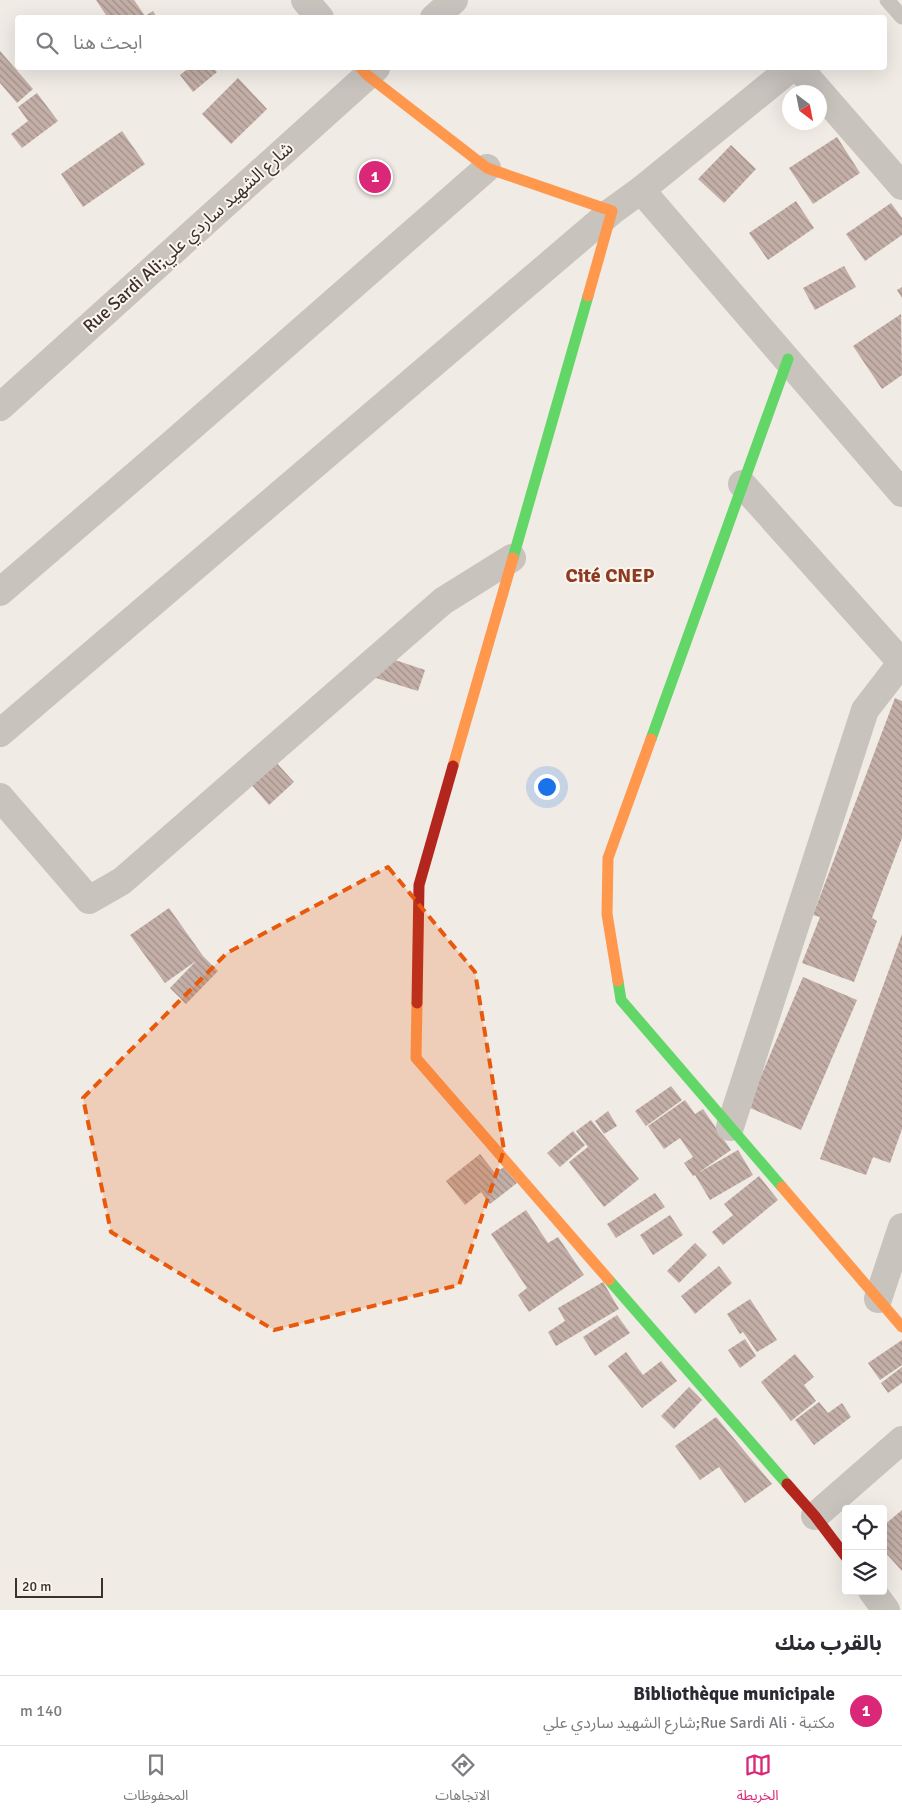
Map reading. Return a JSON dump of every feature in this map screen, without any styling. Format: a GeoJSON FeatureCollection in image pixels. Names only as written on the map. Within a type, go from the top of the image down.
{"type":"FeatureCollection","features":[{"type":"Feature","properties":{"kind":"street"},"geometry":{"type":"LineString","coordinates":[[305,0],[318,15]]}},
{"type":"Feature","properties":{"kind":"street"},"geometry":{"type":"LineString","coordinates":[[437,15],[454,0]]}},
{"type":"Feature","properties":{"kind":"street"},"geometry":{"type":"LineString","coordinates":[[368,70],[487,168],[612,211]]}},
{"type":"Feature","properties":{"kind":"street","name":"Rue Sardi Ali;شارع الشهيد ساردي علي"},"geometry":{"type":"LineString","coordinates":[[0,408],[368,70]]}},
{"type":"Feature","properties":{"kind":"street"},"geometry":{"type":"LineString","coordinates":[[0,733],[612,211],[641,190],[789,70]]}},
{"type":"Feature","properties":{"kind":"street"},"geometry":{"type":"LineString","coordinates":[[801,70],[902,186]]}},
{"type":"Feature","properties":{"kind":"street"},"geometry":{"type":"LineString","coordinates":[[0,592],[487,168]]}},
{"type":"Feature","properties":{"kind":"street"},"geometry":{"type":"LineString","coordinates":[[641,190],[902,493]]}},
{"type":"Feature","properties":{"kind":"street"},"geometry":{"type":"LineString","coordinates":[[612,211],[418,886],[416,1058],[815,1516],[842,1553]]}},
{"type":"Feature","properties":{"kind":"street"},"geometry":{"type":"LineString","coordinates":[[788,359],[608,858],[607,914],[621,1000],[902,1327]]}},
{"type":"Feature","properties":{"kind":"street"},"geometry":{"type":"LineString","coordinates":[[730,1127],[865,710],[902,662],[742,484]]}},
{"type":"Feature","properties":{"kind":"street"},"geometry":{"type":"LineString","coordinates":[[0,797],[89,900],[122,881],[443,601],[512,558]]}},
{"type":"Feature","properties":{"kind":"street"},"geometry":{"type":"LineString","coordinates":[[878,1299],[902,1227]]}},
{"type":"Feature","properties":{"kind":"street"},"geometry":{"type":"LineString","coordinates":[[815,1516],[902,1440]]}},
{"type":"Feature","properties":{"kind":"street"},"geometry":{"type":"LineString","coordinates":[[875,1595],[886,1610]]}},
{"type":"Feature","properties":{"kind":"lane"},"geometry":{"type":"LineString","coordinates":[[887,0],[902,17]]}},
{"type":"Feature","properties":{"kind":"highlighted area"},"geometry":{"type":"Polygon","coordinates":[[[388,867],[475,972],[504,1150],[459,1285],[274,1330],[111,1232],[83,1098],[227,953],[388,867]]]}},
{"type":"Feature","properties":{"kind":"building"},"geometry":{"type":"Polygon","coordinates":[[[96,0],[134,0],[144,15],[106,15],[96,0]]]}},
{"type":"Feature","properties":{"kind":"building"},"geometry":{"type":"Polygon","coordinates":[[[153,11],[155,15],[147,15],[153,11]]]}},
{"type":"Feature","properties":{"kind":"building"},"geometry":{"type":"Polygon","coordinates":[[[0,51],[33,89],[17,103],[0,83],[0,51]]]}},
{"type":"Feature","properties":{"kind":"building"},"geometry":{"type":"Polygon","coordinates":[[[186,70],[215,70],[217,72],[193,92],[180,75],[186,70]]]}},
{"type":"Feature","properties":{"kind":"building"},"geometry":{"type":"Polygon","coordinates":[[[238,78],[267,109],[231,144],[202,114],[238,78]]]}},
{"type":"Feature","properties":{"kind":"building"},"geometry":{"type":"Polygon","coordinates":[[[37,93],[58,121],[22,148],[11,134],[28,121],[18,107],[37,93]]]}},
{"type":"Feature","properties":{"kind":"building"},"geometry":{"type":"Polygon","coordinates":[[[122,131],[145,164],[83,207],[61,174],[122,131]]]}},
{"type":"Feature","properties":{"kind":"building"},"geometry":{"type":"Polygon","coordinates":[[[837,137],[860,173],[813,204],[789,168],[837,137]]]}},
{"type":"Feature","properties":{"kind":"building"},"geometry":{"type":"Polygon","coordinates":[[[731,145],[756,169],[724,203],[698,179],[731,145]]]}},
{"type":"Feature","properties":{"kind":"building"},"geometry":{"type":"Polygon","coordinates":[[[796,201],[814,228],[768,260],[749,233],[796,201]]]}},
{"type":"Feature","properties":{"kind":"building"},"geometry":{"type":"Polygon","coordinates":[[[891,203],[902,218],[902,235],[865,261],[846,234],[891,203]]]}},
{"type":"Feature","properties":{"kind":"building"},"geometry":{"type":"Polygon","coordinates":[[[844,266],[856,287],[815,310],[803,288],[844,266]]]}},
{"type":"Feature","properties":{"kind":"building"},"geometry":{"type":"Polygon","coordinates":[[[902,287],[902,298],[897,290],[902,287]]]}},
{"type":"Feature","properties":{"kind":"building"},"geometry":{"type":"Polygon","coordinates":[[[901,314],[902,375],[882,389],[853,346],[901,314]]]}},
{"type":"Feature","properties":{"kind":"building"},"geometry":{"type":"Polygon","coordinates":[[[383,656],[425,670],[418,691],[376,678],[383,656]]]}},
{"type":"Feature","properties":{"kind":"building"},"geometry":{"type":"Polygon","coordinates":[[[895,698],[902,701],[902,838],[872,918],[877,921],[854,982],[802,963],[820,917],[813,915],[895,698]]]}},
{"type":"Feature","properties":{"kind":"building"},"geometry":{"type":"Polygon","coordinates":[[[273,759],[294,782],[269,805],[249,782],[273,759]]]}},
{"type":"Feature","properties":{"kind":"building"},"geometry":{"type":"Polygon","coordinates":[[[169,908],[203,956],[218,971],[186,1004],[170,988],[196,961],[165,983],[130,935],[169,908]]]}},
{"type":"Feature","properties":{"kind":"building"},"geometry":{"type":"Polygon","coordinates":[[[902,934],[902,1129],[890,1163],[873,1157],[866,1175],[820,1159],[902,934]]]}},
{"type":"Feature","properties":{"kind":"building"},"geometry":{"type":"Polygon","coordinates":[[[803,977],[857,1000],[801,1130],[748,1107],[803,977]]]}},
{"type":"Feature","properties":{"kind":"building"},"geometry":{"type":"Polygon","coordinates":[[[671,1086],[682,1100],[646,1126],[635,1111],[671,1086]]]}},
{"type":"Feature","properties":{"kind":"building"},"geometry":{"type":"Polygon","coordinates":[[[685,1100],[695,1114],[703,1109],[731,1150],[698,1173],[738,1150],[753,1175],[710,1200],[695,1175],[693,1176],[684,1163],[693,1157],[680,1138],[664,1149],[648,1126],[685,1100]]]}},
{"type":"Feature","properties":{"kind":"building"},"geometry":{"type":"Polygon","coordinates":[[[608,1111],[617,1126],[604,1134],[595,1121],[608,1111]]]}},
{"type":"Feature","properties":{"kind":"building"},"geometry":{"type":"Polygon","coordinates":[[[591,1120],[639,1179],[604,1207],[569,1162],[588,1147],[576,1131],[591,1120]]]}},
{"type":"Feature","properties":{"kind":"building"},"geometry":{"type":"Polygon","coordinates":[[[573,1131],[585,1145],[560,1167],[547,1153],[573,1131]]]}},
{"type":"Feature","properties":{"kind":"building"},"geometry":{"type":"Polygon","coordinates":[[[480,1154],[495,1173],[504,1167],[517,1183],[490,1204],[481,1192],[465,1205],[446,1181],[480,1154]]]}},
{"type":"Feature","properties":{"kind":"building"},"geometry":{"type":"Polygon","coordinates":[[[759,1176],[778,1200],[723,1245],[712,1232],[733,1215],[724,1204],[759,1176]]]}},
{"type":"Feature","properties":{"kind":"building"},"geometry":{"type":"Polygon","coordinates":[[[655,1193],[665,1207],[616,1238],[607,1224],[655,1193]]]}},
{"type":"Feature","properties":{"kind":"building"},"geometry":{"type":"Polygon","coordinates":[[[526,1210],[548,1243],[558,1237],[584,1275],[529,1312],[518,1295],[527,1288],[491,1234],[526,1210]]]}},
{"type":"Feature","properties":{"kind":"building"},"geometry":{"type":"Polygon","coordinates":[[[670,1215],[683,1235],[653,1255],[640,1235],[670,1215]]]}},
{"type":"Feature","properties":{"kind":"building"},"geometry":{"type":"Polygon","coordinates":[[[695,1243],[707,1255],[679,1283],[667,1271],[695,1243]]]}},
{"type":"Feature","properties":{"kind":"building"},"geometry":{"type":"Polygon","coordinates":[[[719,1266],[732,1283],[695,1314],[681,1296],[719,1266]]]}},
{"type":"Feature","properties":{"kind":"building"},"geometry":{"type":"Polygon","coordinates":[[[603,1282],[619,1309],[556,1346],[548,1332],[565,1321],[558,1308],[603,1282]]]}},
{"type":"Feature","properties":{"kind":"building"},"geometry":{"type":"Polygon","coordinates":[[[750,1299],[777,1340],[757,1352],[743,1332],[740,1334],[727,1314],[750,1299]]]}},
{"type":"Feature","properties":{"kind":"building"},"geometry":{"type":"Polygon","coordinates":[[[617,1315],[630,1333],[595,1356],[583,1337],[617,1315]]]}},
{"type":"Feature","properties":{"kind":"building"},"geometry":{"type":"Polygon","coordinates":[[[745,1339],[756,1356],[740,1368],[728,1350],[745,1339]]]}},
{"type":"Feature","properties":{"kind":"building"},"geometry":{"type":"Polygon","coordinates":[[[902,1340],[902,1365],[880,1380],[868,1363],[902,1340]]]}},
{"type":"Feature","properties":{"kind":"building"},"geometry":{"type":"Polygon","coordinates":[[[626,1352],[643,1375],[661,1361],[677,1381],[642,1408],[608,1366],[626,1352]]]}},
{"type":"Feature","properties":{"kind":"building"},"geometry":{"type":"Polygon","coordinates":[[[795,1354],[814,1377],[804,1385],[816,1401],[791,1421],[761,1382],[795,1354]]]}},
{"type":"Feature","properties":{"kind":"building"},"geometry":{"type":"Polygon","coordinates":[[[902,1367],[902,1383],[888,1393],[881,1383],[902,1367]]]}},
{"type":"Feature","properties":{"kind":"building"},"geometry":{"type":"Polygon","coordinates":[[[689,1387],[702,1400],[674,1429],[661,1416],[689,1387]]]}},
{"type":"Feature","properties":{"kind":"building"},"geometry":{"type":"Polygon","coordinates":[[[819,1402],[828,1413],[842,1403],[851,1417],[814,1445],[795,1420],[819,1402]]]}},
{"type":"Feature","properties":{"kind":"building"},"geometry":{"type":"Polygon","coordinates":[[[716,1417],[772,1484],[745,1503],[719,1467],[700,1480],[675,1446],[716,1417]]]}},
{"type":"Feature","properties":{"kind":"building"},"geometry":{"type":"Polygon","coordinates":[[[902,1510],[902,1571],[887,1554],[887,1523],[902,1510]]]}},
{"type":"Feature","properties":{"kind":"traffic: fast"},"geometry":{"type":"LineString","coordinates":[[513,558],[588,296]]}},
{"type":"Feature","properties":{"kind":"traffic: fast"},"geometry":{"type":"LineString","coordinates":[[651,739],[788,359]]}},
{"type":"Feature","properties":{"kind":"traffic: fast"},"geometry":{"type":"LineString","coordinates":[[618,981],[621,1000],[782,1187]]}},
{"type":"Feature","properties":{"kind":"traffic: fast"},"geometry":{"type":"LineString","coordinates":[[609,1280],[787,1484]]}},
{"type":"Feature","properties":{"kind":"traffic: slow"},"geometry":{"type":"LineString","coordinates":[[363,70],[487,168],[612,211],[588,296]]}},
{"type":"Feature","properties":{"kind":"traffic: slow"},"geometry":{"type":"LineString","coordinates":[[453,766],[513,558]]}},
{"type":"Feature","properties":{"kind":"traffic: slow"},"geometry":{"type":"LineString","coordinates":[[618,981],[607,914],[608,858],[651,739]]}},
{"type":"Feature","properties":{"kind":"traffic: slow"},"geometry":{"type":"LineString","coordinates":[[417,1003],[416,1058],[609,1280]]}},
{"type":"Feature","properties":{"kind":"traffic: slow"},"geometry":{"type":"LineString","coordinates":[[782,1187],[902,1327]]}},
{"type":"Feature","properties":{"kind":"traffic: jam"},"geometry":{"type":"LineString","coordinates":[[417,1003],[419,885],[453,766]]}},
{"type":"Feature","properties":{"kind":"traffic: jam"},"geometry":{"type":"LineString","coordinates":[[787,1484],[815,1516],[842,1552]]}},
{"type":"Feature","properties":{"kind":"place","name":"Bibliothèque municipale"},"geometry":{"type":"Point","coordinates":[375,177]}},
{"type":"Feature","properties":{"kind":"district","name":"Cité CNEP"},"geometry":{"type":"Point","coordinates":[610,575]}}]}
